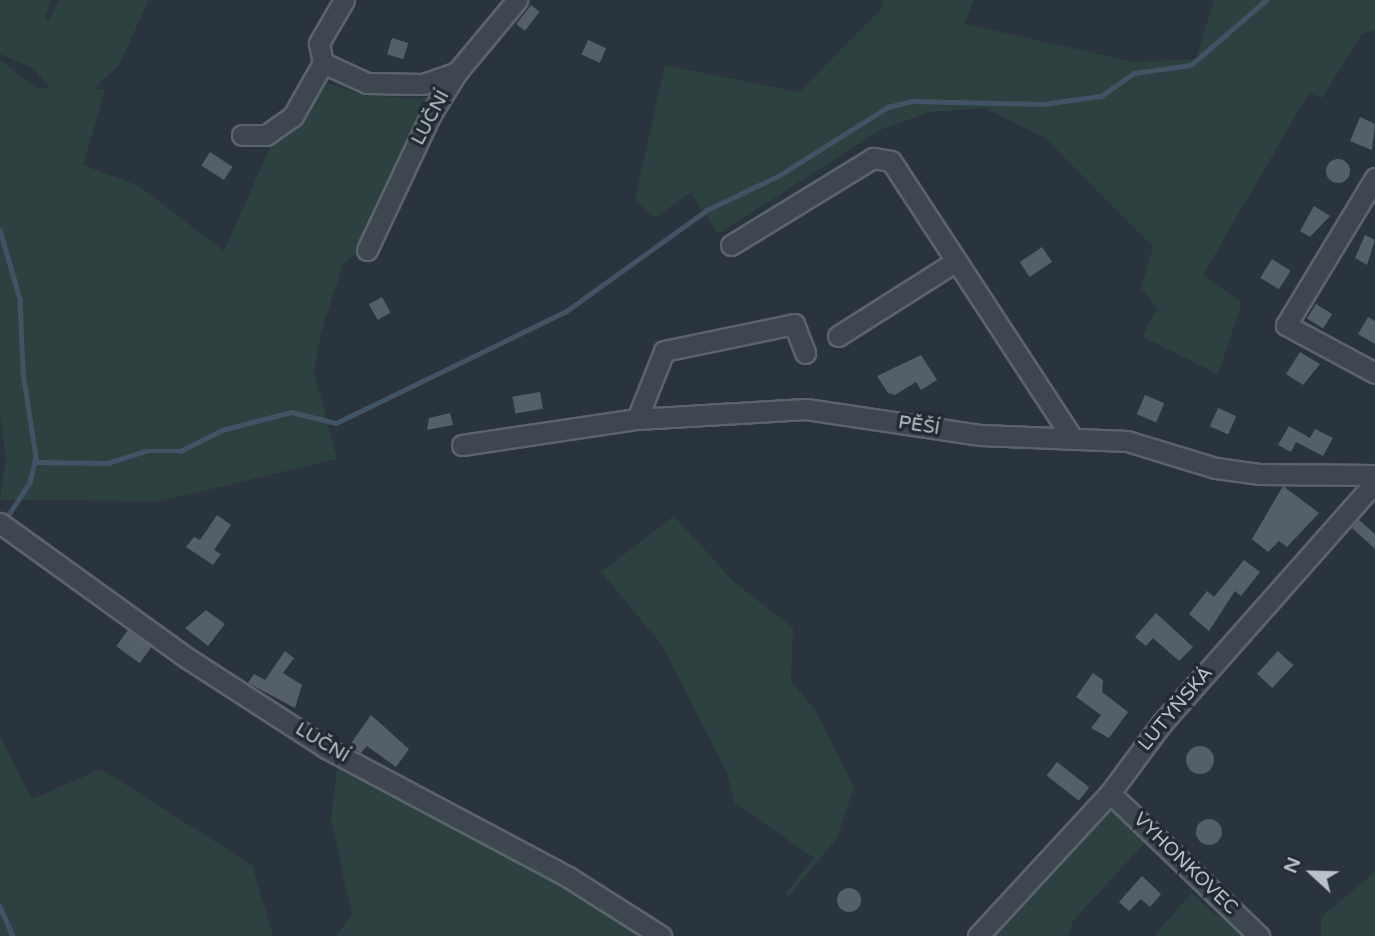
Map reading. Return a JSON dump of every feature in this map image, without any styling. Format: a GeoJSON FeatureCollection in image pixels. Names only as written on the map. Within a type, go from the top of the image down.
{"type":"FeatureCollection","features":[{"type":"Feature","properties":{"kind":"street"},"geometry":{"type":"LineString","coordinates":[[242,135],[266,135],[293,116],[323,63],[319,43],[344,0]]}},
{"type":"Feature","properties":{"kind":"street","name":"LUČNÍ"},"geometry":{"type":"LineString","coordinates":[[367,250],[457,72],[516,0]]}},
{"type":"Feature","properties":{"kind":"street"},"geometry":{"type":"LineString","coordinates":[[323,63],[367,83],[422,84],[457,72]]}},
{"type":"Feature","properties":{"kind":"street"},"geometry":{"type":"LineString","coordinates":[[731,246],[873,158],[891,160],[1073,439]]}},
{"type":"Feature","properties":{"kind":"street"},"geometry":{"type":"LineString","coordinates":[[1375,178],[1286,325],[1375,373]]}},
{"type":"Feature","properties":{"kind":"street"},"geometry":{"type":"LineString","coordinates":[[838,336],[956,261]]}},
{"type":"Feature","properties":{"kind":"street"},"geometry":{"type":"LineString","coordinates":[[636,419],[664,351],[794,324],[805,353]]}},
{"type":"Feature","properties":{"kind":"street","name":"PĚŠÍ"},"geometry":{"type":"LineString","coordinates":[[462,445],[636,419],[806,409],[981,435],[1127,441],[1216,468],[1259,474],[1375,475]]}},
{"type":"Feature","properties":{"kind":"street","name":"LUTYŇSKÁ"},"geometry":{"type":"LineString","coordinates":[[978,936],[1110,793],[1161,723],[1375,482]]}},
{"type":"Feature","properties":{"kind":"street","name":"LUČNÍ"},"geometry":{"type":"LineString","coordinates":[[0,523],[187,658],[326,748],[570,878],[661,936]]}},
{"type":"Feature","properties":{"kind":"street","name":"VYHONKOVEC"},"geometry":{"type":"LineString","coordinates":[[1110,793],[1259,936]]}},
{"type":"Feature","properties":{"kind":"green space"},"geometry":{"type":"Polygon","coordinates":[[[0,0],[51,0],[45,18],[49,21],[59,0],[149,0],[119,65],[93,89],[105,90],[83,165],[139,186],[224,251],[302,76],[365,95],[419,99],[442,93],[368,242],[343,264],[321,333],[314,371],[337,459],[161,501],[0,500],[6,458],[0,417],[0,60],[36,88],[50,88],[33,68],[0,54],[0,0]]]}},
{"type":"Feature","properties":{"kind":"green space"},"geometry":{"type":"Polygon","coordinates":[[[883,0],[974,0],[965,24],[1134,62],[1196,59],[1214,0],[1375,0],[1375,30],[1362,34],[1322,98],[1309,93],[1203,275],[1242,303],[1218,374],[1142,336],[1157,309],[1141,288],[1153,247],[1045,138],[984,108],[930,112],[882,129],[718,234],[691,192],[655,218],[635,199],[665,65],[799,92],[880,10],[883,0]]]}},
{"type":"Feature","properties":{"kind":"green space"},"geometry":{"type":"Polygon","coordinates":[[[674,516],[734,582],[793,628],[791,681],[816,711],[854,787],[837,838],[789,896],[786,893],[814,858],[735,803],[727,773],[662,645],[601,572],[674,516]]]}},
{"type":"Feature","properties":{"kind":"green space"},"geometry":{"type":"Polygon","coordinates":[[[0,736],[32,799],[101,769],[252,865],[273,936],[0,936],[0,736]]]}},
{"type":"Feature","properties":{"kind":"green space"},"geometry":{"type":"Polygon","coordinates":[[[337,768],[557,875],[655,936],[336,936],[352,914],[331,820],[337,768]]]}},
{"type":"Feature","properties":{"kind":"green space"},"geometry":{"type":"Polygon","coordinates":[[[1108,805],[1150,837],[1073,921],[1068,936],[994,936],[1108,805]]]}},
{"type":"Feature","properties":{"kind":"green space"},"geometry":{"type":"Polygon","coordinates":[[[1375,872],[1375,936],[1321,936],[1321,917],[1375,872]]]}},
{"type":"Feature","properties":{"kind":"green space"},"geometry":{"type":"Polygon","coordinates":[[[1192,893],[1213,913],[1249,936],[1154,936],[1192,893]]]}},
{"type":"Feature","properties":{"kind":"building"},"geometry":{"type":"Polygon","coordinates":[[[531,5],[540,12],[525,31],[516,24],[531,5]]]}},
{"type":"Feature","properties":{"kind":"building"},"geometry":{"type":"Polygon","coordinates":[[[392,38],[408,43],[403,59],[387,54],[392,38]]]}},
{"type":"Feature","properties":{"kind":"building"},"geometry":{"type":"Polygon","coordinates":[[[588,40],[606,48],[600,63],[581,55],[588,40]]]}},
{"type":"Feature","properties":{"kind":"building"},"geometry":{"type":"Polygon","coordinates":[[[1360,117],[1375,124],[1372,150],[1350,141],[1360,117]]]}},
{"type":"Feature","properties":{"kind":"building"},"geometry":{"type":"Polygon","coordinates":[[[210,152],[233,167],[224,180],[201,165],[210,152]]]}},
{"type":"Feature","properties":{"kind":"building"},"geometry":{"type":"Polygon","coordinates":[[[1338,159],[1349,166],[1350,171],[1343,182],[1338,183],[1327,176],[1326,171],[1333,160],[1338,159]]]}},
{"type":"Feature","properties":{"kind":"building"},"geometry":{"type":"Polygon","coordinates":[[[1314,206],[1330,216],[1310,237],[1300,231],[1314,206]]]}},
{"type":"Feature","properties":{"kind":"building"},"geometry":{"type":"Polygon","coordinates":[[[1365,235],[1375,240],[1367,265],[1355,258],[1365,235]]]}},
{"type":"Feature","properties":{"kind":"building"},"geometry":{"type":"Polygon","coordinates":[[[1042,247],[1052,262],[1030,277],[1020,262],[1042,247]]]}},
{"type":"Feature","properties":{"kind":"building"},"geometry":{"type":"Polygon","coordinates":[[[1272,259],[1291,271],[1279,289],[1260,278],[1272,259]]]}},
{"type":"Feature","properties":{"kind":"building"},"geometry":{"type":"Polygon","coordinates":[[[382,297],[391,313],[378,320],[369,304],[382,297]]]}},
{"type":"Feature","properties":{"kind":"building"},"geometry":{"type":"Polygon","coordinates":[[[1316,304],[1332,314],[1323,328],[1307,318],[1316,304]]]}},
{"type":"Feature","properties":{"kind":"building"},"geometry":{"type":"Polygon","coordinates":[[[1368,317],[1375,321],[1375,344],[1358,334],[1368,317]]]}},
{"type":"Feature","properties":{"kind":"building"},"geometry":{"type":"Polygon","coordinates":[[[1300,352],[1320,364],[1303,385],[1286,374],[1300,352]]]}},
{"type":"Feature","properties":{"kind":"building"},"geometry":{"type":"Polygon","coordinates":[[[921,355],[937,380],[921,390],[916,382],[895,395],[888,393],[877,376],[921,355]]]}},
{"type":"Feature","properties":{"kind":"building"},"geometry":{"type":"Polygon","coordinates":[[[540,392],[543,409],[515,414],[512,397],[540,392]]]}},
{"type":"Feature","properties":{"kind":"building"},"geometry":{"type":"Polygon","coordinates":[[[1145,395],[1164,403],[1156,423],[1137,414],[1145,395]]]}},
{"type":"Feature","properties":{"kind":"building"},"geometry":{"type":"Polygon","coordinates":[[[1218,408],[1236,416],[1228,434],[1210,426],[1218,408]]]}},
{"type":"Feature","properties":{"kind":"building"},"geometry":{"type":"Polygon","coordinates":[[[450,413],[453,425],[427,430],[429,418],[450,413]]]}},
{"type":"Feature","properties":{"kind":"building"},"geometry":{"type":"Polygon","coordinates":[[[1289,426],[1310,438],[1315,429],[1333,438],[1323,456],[1296,442],[1291,452],[1278,445],[1289,426]]]}},
{"type":"Feature","properties":{"kind":"building"},"geometry":{"type":"Polygon","coordinates":[[[1283,486],[1319,513],[1287,547],[1279,541],[1268,552],[1252,539],[1283,486]]]}},
{"type":"Feature","properties":{"kind":"building"},"geometry":{"type":"Polygon","coordinates":[[[217,515],[231,525],[214,550],[221,554],[213,565],[186,547],[194,537],[200,540],[217,515]]]}},
{"type":"Feature","properties":{"kind":"building"},"geometry":{"type":"Polygon","coordinates":[[[1359,520],[1375,534],[1375,549],[1352,528],[1359,520]]]}},
{"type":"Feature","properties":{"kind":"building"},"geometry":{"type":"Polygon","coordinates":[[[1244,560],[1260,572],[1241,596],[1235,591],[1209,631],[1189,614],[1207,591],[1214,597],[1244,560]]]}},
{"type":"Feature","properties":{"kind":"building"},"geometry":{"type":"Polygon","coordinates":[[[206,610],[225,624],[208,646],[185,628],[206,610]]]}},
{"type":"Feature","properties":{"kind":"building"},"geometry":{"type":"Polygon","coordinates":[[[1156,613],[1193,647],[1179,661],[1153,638],[1146,646],[1135,637],[1156,613]]]}},
{"type":"Feature","properties":{"kind":"building"},"geometry":{"type":"Polygon","coordinates":[[[128,630],[151,647],[140,663],[116,646],[128,630]]]}},
{"type":"Feature","properties":{"kind":"building"},"geometry":{"type":"Polygon","coordinates":[[[285,651],[294,658],[283,673],[302,685],[295,708],[248,683],[254,674],[265,680],[285,651]]]}},
{"type":"Feature","properties":{"kind":"building"},"geometry":{"type":"Polygon","coordinates":[[[1278,651],[1293,665],[1272,688],[1257,674],[1278,651]]]}},
{"type":"Feature","properties":{"kind":"building"},"geometry":{"type":"Polygon","coordinates":[[[1093,673],[1103,680],[1102,692],[1128,712],[1109,738],[1091,728],[1101,715],[1076,697],[1093,673]]]}},
{"type":"Feature","properties":{"kind":"building"},"geometry":{"type":"Polygon","coordinates":[[[371,715],[409,749],[396,767],[367,746],[361,753],[349,746],[371,715]]]}},
{"type":"Feature","properties":{"kind":"building"},"geometry":{"type":"Polygon","coordinates":[[[1200,746],[1210,750],[1214,760],[1210,770],[1200,774],[1190,770],[1186,760],[1190,750],[1200,746]]]}},
{"type":"Feature","properties":{"kind":"building"},"geometry":{"type":"Polygon","coordinates":[[[1057,762],[1089,787],[1079,801],[1047,775],[1057,762]]]}},
{"type":"Feature","properties":{"kind":"building"},"geometry":{"type":"Polygon","coordinates":[[[1209,819],[1218,823],[1222,832],[1218,841],[1209,845],[1200,841],[1196,832],[1200,823],[1209,819]]]}},
{"type":"Feature","properties":{"kind":"building"},"geometry":{"type":"Polygon","coordinates":[[[1142,876],[1161,894],[1150,907],[1141,899],[1129,911],[1119,902],[1142,876]]]}},
{"type":"Feature","properties":{"kind":"building"},"geometry":{"type":"Polygon","coordinates":[[[849,888],[858,891],[861,900],[858,909],[849,912],[840,909],[837,900],[840,891],[849,888]]]}},
{"type":"Feature","properties":{"kind":"waterway"},"geometry":{"type":"LineString","coordinates":[[35,462],[108,463],[145,451],[180,451],[222,430],[291,412],[336,423],[565,312],[707,210],[780,175],[888,107],[912,101],[1043,104],[1101,96],[1134,73],[1191,65],[1266,0]]}},
{"type":"Feature","properties":{"kind":"waterway"},"geometry":{"type":"LineString","coordinates":[[0,230],[20,299],[23,372],[36,457],[30,483],[4,522]]}},
{"type":"Feature","properties":{"kind":"waterway"},"geometry":{"type":"LineString","coordinates":[[0,906],[13,936]]}}]}
